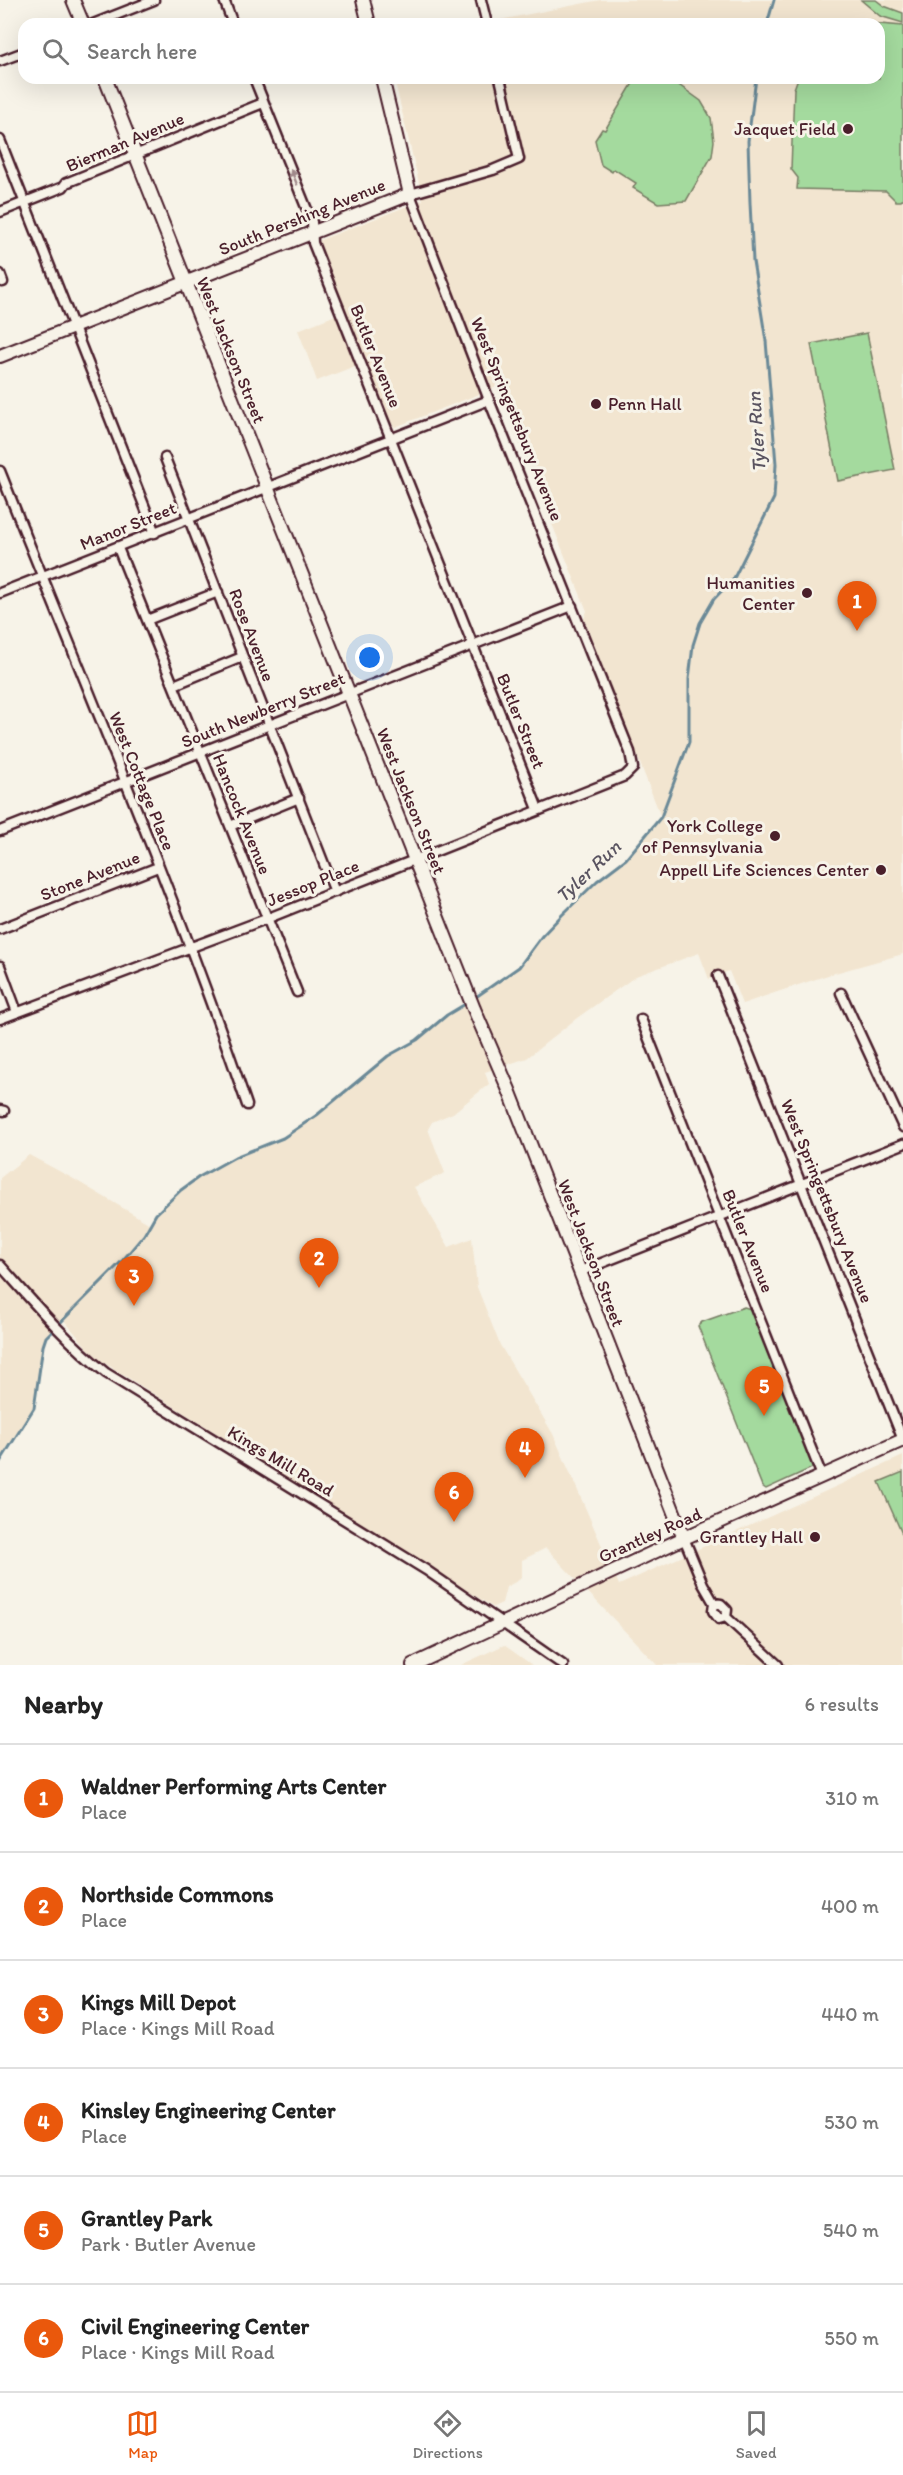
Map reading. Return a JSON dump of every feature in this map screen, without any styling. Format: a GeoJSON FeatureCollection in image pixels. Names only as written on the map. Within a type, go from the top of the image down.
{"type":"FeatureCollection","features":[{"type":"Feature","properties":{"kind":"street"},"geometry":{"type":"LineString","coordinates":[[73,0],[80,18]]}},
{"type":"Feature","properties":{"kind":"street"},"geometry":{"type":"LineString","coordinates":[[108,18],[154,0]]}},
{"type":"Feature","properties":{"kind":"street"},"geometry":{"type":"LineString","coordinates":[[224,0],[231,18]]}},
{"type":"Feature","properties":{"kind":"street"},"geometry":{"type":"LineString","coordinates":[[363,0],[368,18]]}},
{"type":"Feature","properties":{"kind":"street"},"geometry":{"type":"LineString","coordinates":[[481,0],[486,18]]}},
{"type":"Feature","properties":{"kind":"street"},"geometry":{"type":"LineString","coordinates":[[0,61],[18,54]]}},
{"type":"Feature","properties":{"kind":"street","name":"West Jackson Street"},"geometry":{"type":"LineString","coordinates":[[107,84],[684,1538]]}},
{"type":"Feature","properties":{"kind":"street","name":"Butler Avenue"},"geometry":{"type":"LineString","coordinates":[[256,84],[312,222],[314,244],[474,645]]}},
{"type":"Feature","properties":{"kind":"street","name":"West Springettsbury Avenue"},"geometry":{"type":"LineString","coordinates":[[383,84],[410,194],[489,400],[634,761],[633,768]]}},
{"type":"Feature","properties":{"kind":"street","name":"South Pershing Avenue"},"geometry":{"type":"LineString","coordinates":[[0,356],[410,194],[493,170],[519,159],[501,84]]}},
{"type":"Feature","properties":{"kind":"street","name":"Bierman Avenue"},"geometry":{"type":"LineString","coordinates":[[0,212],[63,188],[66,183],[263,103]]}},
{"type":"Feature","properties":{"kind":"street"},"geometry":{"type":"LineString","coordinates":[[0,140],[155,533]]}},
{"type":"Feature","properties":{"kind":"street","name":"Manor Street"},"geometry":{"type":"LineString","coordinates":[[0,593],[489,400]]}},
{"type":"Feature","properties":{"kind":"street","name":"Rose Avenue"},"geometry":{"type":"LineString","coordinates":[[165,458],[335,892]]}},
{"type":"Feature","properties":{"kind":"street","name":"West Cottage Place"},"geometry":{"type":"LineString","coordinates":[[0,471],[220,1026],[247,1105]]}},
{"type":"Feature","properties":{"kind":"street","name":"Hancock Avenue"},"geometry":{"type":"LineString","coordinates":[[118,548],[199,754],[297,992]]}},
{"type":"Feature","properties":{"kind":"street"},"geometry":{"type":"LineString","coordinates":[[147,620],[218,592]]}},
{"type":"Feature","properties":{"kind":"street","name":"South Newberry Street"},"geometry":{"type":"LineString","coordinates":[[0,831],[572,606]]}},
{"type":"Feature","properties":{"kind":"street","name":"Butler Street"},"geometry":{"type":"LineString","coordinates":[[474,645],[538,809]]}},
{"type":"Feature","properties":{"kind":"street"},"geometry":{"type":"LineString","coordinates":[[174,686],[242,657]]}},
{"type":"Feature","properties":{"kind":"street","name":"Jessop Place"},"geometry":{"type":"LineString","coordinates":[[0,1019],[335,892],[625,776],[633,768]]}},
{"type":"Feature","properties":{"kind":"street"},"geometry":{"type":"LineString","coordinates":[[230,826],[299,798]]}},
{"type":"Feature","properties":{"kind":"street","name":"Stone Avenue"},"geometry":{"type":"LineString","coordinates":[[0,929],[158,867]]}},
{"type":"Feature","properties":{"kind":"street"},"geometry":{"type":"LineString","coordinates":[[0,966],[17,1012]]}},
{"type":"Feature","properties":{"kind":"street","name":"West Springettsbury Avenue"},"geometry":{"type":"LineString","coordinates":[[718,976],[903,1440]]}},
{"type":"Feature","properties":{"kind":"street"},"geometry":{"type":"LineString","coordinates":[[842,993],[903,1127]]}},
{"type":"Feature","properties":{"kind":"street","name":"Butler Avenue"},"geometry":{"type":"LineString","coordinates":[[640,1019],[822,1476]]}},
{"type":"Feature","properties":{"kind":"street"},"geometry":{"type":"LineString","coordinates":[[579,1272],[903,1144]]}},
{"type":"Feature","properties":{"kind":"street","name":"Kings Mill Road"},"geometry":{"type":"LineString","coordinates":[[0,1264],[59,1331],[82,1354],[106,1373],[426,1570],[563,1665]]}},
{"type":"Feature","properties":{"kind":"street","name":"Grantley Road"},"geometry":{"type":"LineString","coordinates":[[413,1665],[684,1538],[903,1440]]}},
{"type":"Feature","properties":{"kind":"street"},"geometry":{"type":"LineString","coordinates":[[684,1538],[703,1584],[714,1603],[721,1604],[727,1610],[726,1617],[778,1665]]}},
{"type":"Feature","properties":{"kind":"shaded area","name":"York College of Pennsylvania"},"geometry":{"type":"Polygon","coordinates":[[[600,0],[903,0],[903,954],[828,975],[742,1004],[729,971],[709,979],[699,953],[636,976],[577,1018],[527,1058],[485,1072],[489,1084],[453,1113],[432,1122],[428,1129],[445,1173],[414,1187],[449,1247],[472,1238],[477,1287],[500,1345],[553,1434],[619,1585],[903,1456],[903,1665],[657,1665],[546,1548],[522,1560],[522,1575],[519,1580],[506,1587],[502,1603],[493,1607],[103,1362],[90,1351],[63,1319],[47,1337],[43,1346],[32,1413],[0,1461],[0,1178],[29,1155],[150,1224],[156,1214],[181,1190],[199,1177],[235,1157],[283,1138],[317,1115],[388,1056],[417,1040],[447,1015],[519,968],[542,936],[597,881],[626,859],[661,817],[584,619],[587,611],[497,387],[395,427],[390,423],[365,362],[317,381],[298,330],[346,311],[319,244],[320,240],[423,200],[395,84],[885,84],[885,18],[509,18],[600,0]]]}},
{"type":"Feature","properties":{"kind":"shaded area"},"geometry":{"type":"Polygon","coordinates":[[[504,1645],[532,1665],[461,1665],[504,1645]]]}},
{"type":"Feature","properties":{"kind":"green space"},"geometry":{"type":"Polygon","coordinates":[[[861,0],[876,0],[884,6],[903,13],[903,23],[880,16],[861,0]]]}},
{"type":"Feature","properties":{"kind":"green space","name":"Jacquet Field"},"geometry":{"type":"Polygon","coordinates":[[[885,24],[903,26],[903,199],[901,201],[896,201],[886,191],[797,189],[798,178],[791,169],[796,84],[885,84],[885,24]]]}},
{"type":"Feature","properties":{"kind":"green space"},"geometry":{"type":"Polygon","coordinates":[[[632,84],[677,84],[701,101],[711,118],[714,141],[712,156],[686,201],[658,203],[633,188],[636,183],[614,169],[612,172],[601,165],[595,140],[602,129],[605,130],[632,84]]]}},
{"type":"Feature","properties":{"kind":"green space"},"geometry":{"type":"Polygon","coordinates":[[[867,333],[895,470],[838,481],[811,344],[867,333]]]}},
{"type":"Feature","properties":{"kind":"green space"},"geometry":{"type":"Polygon","coordinates":[[[744,1307],[751,1309],[814,1467],[766,1489],[762,1486],[698,1326],[702,1322],[744,1307]]]}},
{"type":"Feature","properties":{"kind":"green space"},"geometry":{"type":"Polygon","coordinates":[[[903,1472],[903,1536],[879,1482],[903,1472]]]}},
{"type":"Feature","properties":{"kind":"waterway","name":"Tyler Run"},"geometry":{"type":"LineString","coordinates":[[769,18],[774,0]]}},
{"type":"Feature","properties":{"kind":"waterway","name":"Tyler Run"},"geometry":{"type":"LineString","coordinates":[[473,999],[519,967],[542,936],[597,881],[626,859],[661,817],[689,742],[689,679],[693,645],[700,623],[714,599],[734,578],[774,498],[776,464],[766,341],[753,261],[750,203],[748,141],[755,84]]}},
{"type":"Feature","properties":{"kind":"waterway","name":"Tyler Run"},"geometry":{"type":"LineString","coordinates":[[0,1462],[34,1408],[46,1337],[123,1260],[144,1235],[156,1214],[181,1190],[199,1177],[235,1157],[283,1138],[317,1115],[388,1056],[417,1040],[447,1015],[467,1003]]}},
{"type":"Feature","properties":{"kind":"place","name":"Jacquet Field"},"geometry":{"type":"Point","coordinates":[848,129]}},
{"type":"Feature","properties":{"kind":"place","name":"Penn Hall"},"geometry":{"type":"Point","coordinates":[596,404]}},
{"type":"Feature","properties":{"kind":"place","name":"Humanities Center"},"geometry":{"type":"Point","coordinates":[807,593]}},
{"type":"Feature","properties":{"kind":"place","name":"Waldner Performing Arts Center"},"geometry":{"type":"Point","coordinates":[857,631]}},
{"type":"Feature","properties":{"kind":"place","name":"York College of Pennsylvania"},"geometry":{"type":"Point","coordinates":[775,836]}},
{"type":"Feature","properties":{"kind":"place","name":"Appell Life Sciences Center"},"geometry":{"type":"Point","coordinates":[881,870]}},
{"type":"Feature","properties":{"kind":"place","name":"Northside Commons"},"geometry":{"type":"Point","coordinates":[319,1288]}},
{"type":"Feature","properties":{"kind":"place","name":"Kings Mill Depot"},"geometry":{"type":"Point","coordinates":[134,1306]}},
{"type":"Feature","properties":{"kind":"place","name":"Grantley Park"},"geometry":{"type":"Point","coordinates":[764,1416]}},
{"type":"Feature","properties":{"kind":"place","name":"Kinsley Engineering Center"},"geometry":{"type":"Point","coordinates":[525,1478]}},
{"type":"Feature","properties":{"kind":"place","name":"Civil Engineering Center"},"geometry":{"type":"Point","coordinates":[454,1522]}},
{"type":"Feature","properties":{"kind":"place","name":"Grantley Hall"},"geometry":{"type":"Point","coordinates":[815,1537]}}]}
